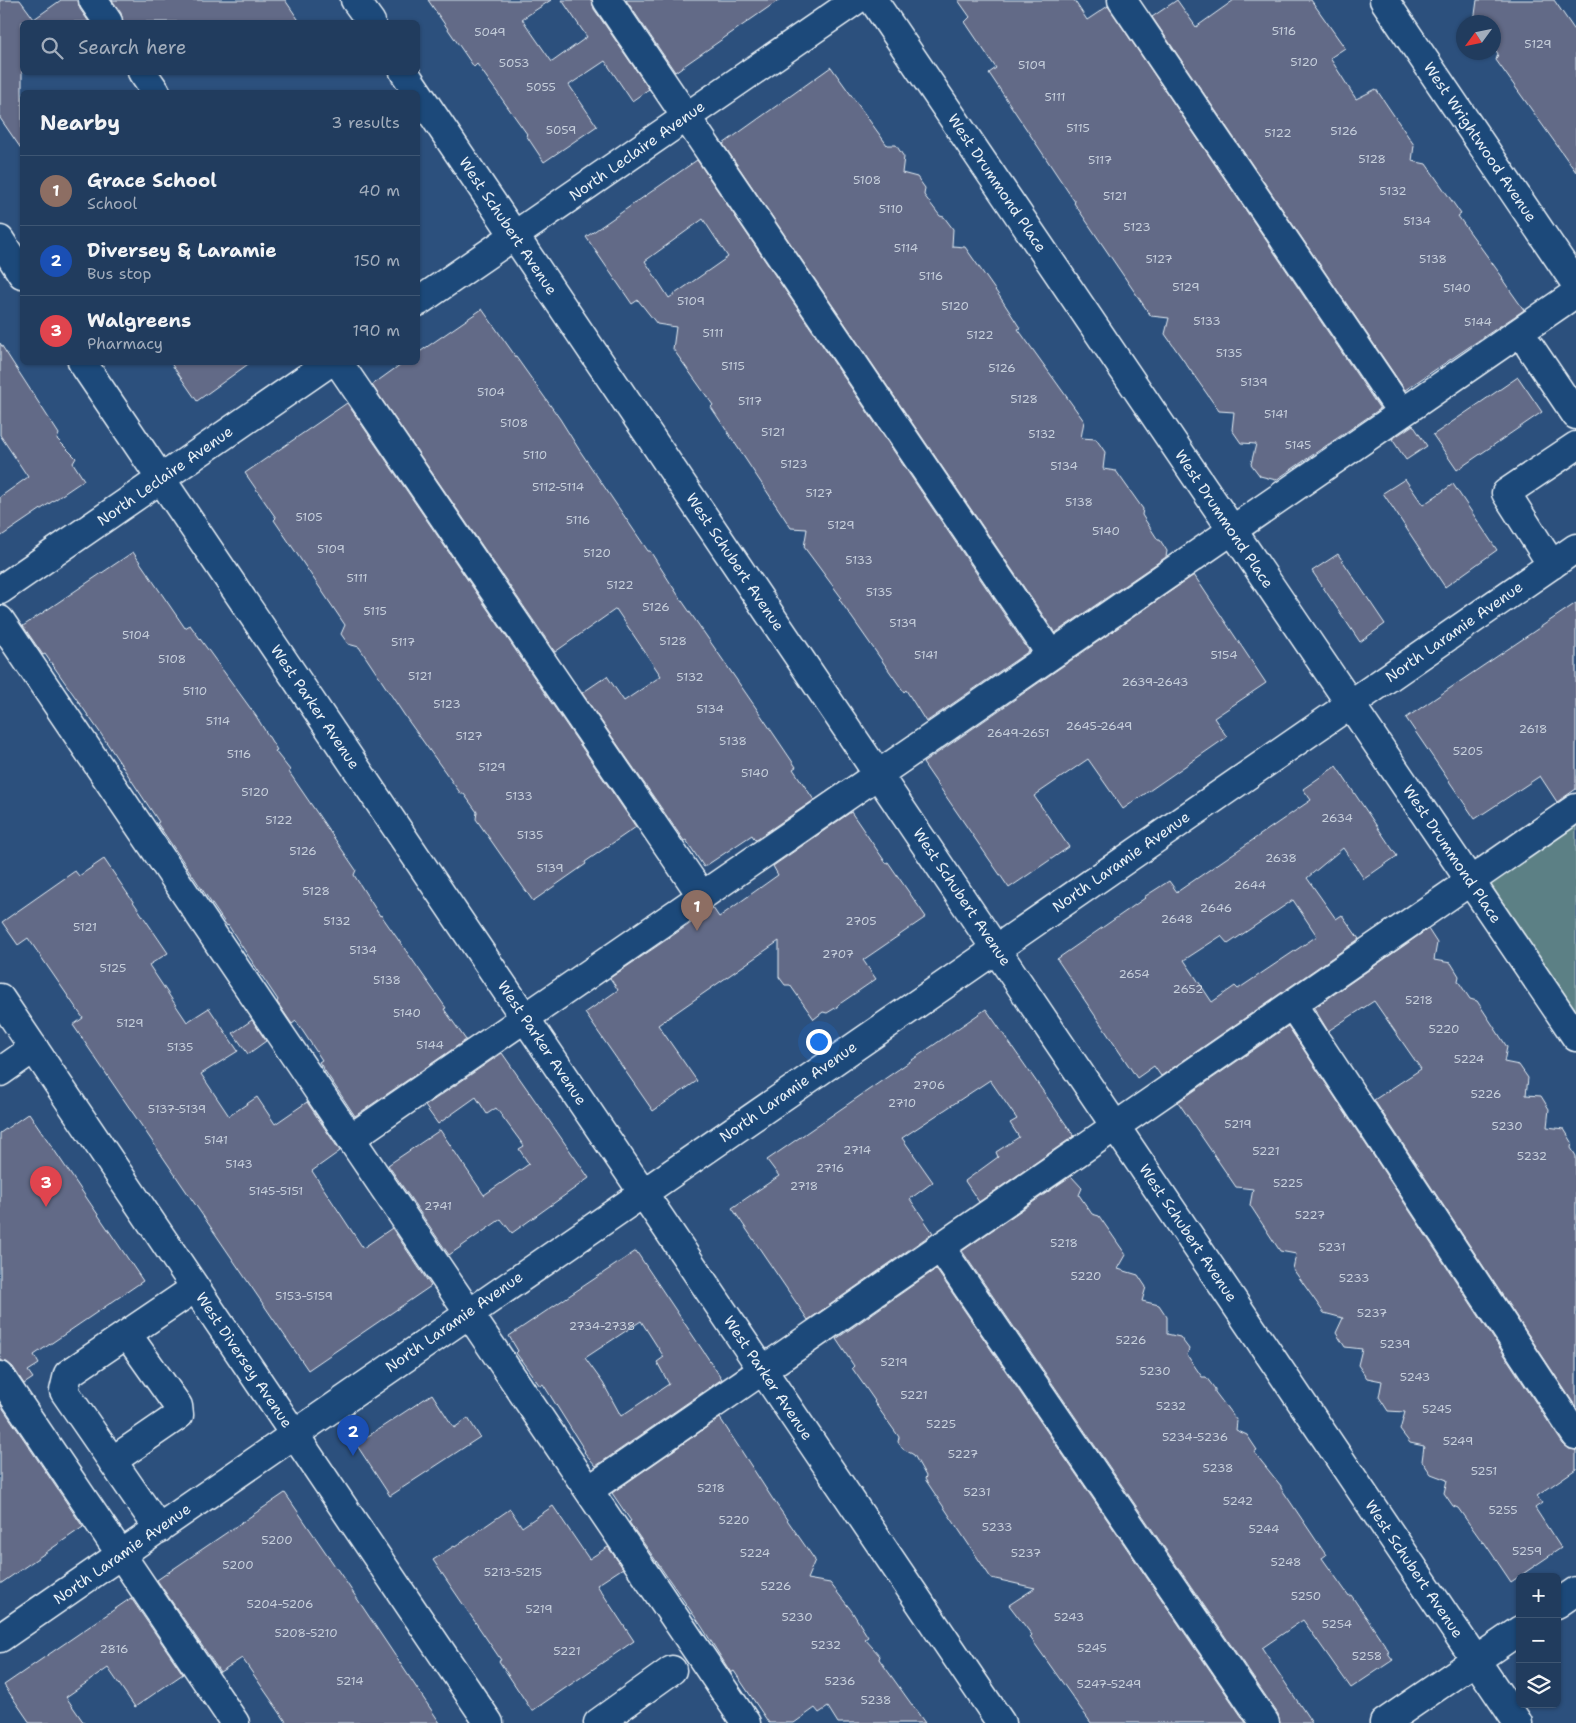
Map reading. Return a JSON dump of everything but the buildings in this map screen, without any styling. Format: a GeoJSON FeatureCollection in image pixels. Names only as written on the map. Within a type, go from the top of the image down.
{"type":"FeatureCollection","features":[{"type":"Feature","properties":{"kind":"street"},"geometry":{"type":"LineString","coordinates":[[93,0],[107,20]]}},
{"type":"Feature","properties":{"kind":"street"},"geometry":{"type":"LineString","coordinates":[[355,0],[369,20]]}},
{"type":"Feature","properties":{"kind":"street"},"geometry":{"type":"LineString","coordinates":[[607,0],[1051,655]]}},
{"type":"Feature","properties":{"kind":"street","name":"North Leclaire Avenue"},"geometry":{"type":"LineString","coordinates":[[420,301],[856,0]]}},
{"type":"Feature","properties":{"kind":"street","name":"West Drummond Place"},"geometry":{"type":"LineString","coordinates":[[873,0],[1576,1037]]}},
{"type":"Feature","properties":{"kind":"street"},"geometry":{"type":"LineString","coordinates":[[1122,0],[1402,413]]}},
{"type":"Feature","properties":{"kind":"street","name":"West Wrightwood Avenue"},"geometry":{"type":"LineString","coordinates":[[1384,0],[1576,284]]}},
{"type":"Feature","properties":{"kind":"street"},"geometry":{"type":"LineString","coordinates":[[144,75],[155,90]]}},
{"type":"Feature","properties":{"kind":"street","name":"West Schubert Avenue"},"geometry":{"type":"LineString","coordinates":[[406,75],[416,90]]}},
{"type":"Feature","properties":{"kind":"street","name":"West Schubert Avenue"},"geometry":{"type":"LineString","coordinates":[[420,96],[1518,1723]]}},
{"type":"Feature","properties":{"kind":"street"},"geometry":{"type":"LineString","coordinates":[[0,240],[20,271]]}},
{"type":"Feature","properties":{"kind":"street"},"geometry":{"type":"LineString","coordinates":[[351,1138],[1576,293]]}},
{"type":"Feature","properties":{"kind":"street"},"geometry":{"type":"LineString","coordinates":[[1530,347],[1576,415]]}},
{"type":"Feature","properties":{"kind":"street","name":"West Parker Avenue"},"geometry":{"type":"LineString","coordinates":[[84,365],[1001,1723]]}},
{"type":"Feature","properties":{"kind":"street","name":"North Leclaire Avenue"},"geometry":{"type":"LineString","coordinates":[[0,590],[326,365]]}},
{"type":"Feature","properties":{"kind":"street"},"geometry":{"type":"LineString","coordinates":[[340,365],[702,896]]}},
{"type":"Feature","properties":{"kind":"street"},"geometry":{"type":"LineString","coordinates":[[1552,565],[1506,493],[1576,446]]}},
{"type":"Feature","properties":{"kind":"street","name":"North Laramie Avenue"},"geometry":{"type":"LineString","coordinates":[[0,1638],[642,1192],[1576,548]]}},
{"type":"Feature","properties":{"kind":"street"},"geometry":{"type":"LineString","coordinates":[[0,620],[746,1723]]}},
{"type":"Feature","properties":{"kind":"street"},"geometry":{"type":"LineString","coordinates":[[589,1490],[1576,808]]}},
{"type":"Feature","properties":{"kind":"street","name":"West Diversey Avenue"},"geometry":{"type":"LineString","coordinates":[[0,998],[489,1723]]}},
{"type":"Feature","properties":{"kind":"street"},"geometry":{"type":"LineString","coordinates":[[1292,1004],[1576,1435]]}},
{"type":"Feature","properties":{"kind":"street"},"geometry":{"type":"LineString","coordinates":[[1,1073],[34,1048]]}},
{"type":"Feature","properties":{"kind":"street"},"geometry":{"type":"LineString","coordinates":[[940,1247],[1265,1723]]}},
{"type":"Feature","properties":{"kind":"street"},"geometry":{"type":"LineString","coordinates":[[159,1529],[64,1391],[68,1374],[195,1288]]}},
{"type":"Feature","properties":{"kind":"street"},"geometry":{"type":"LineString","coordinates":[[112,1460],[179,1415],[178,1406],[127,1334]]}},
{"type":"Feature","properties":{"kind":"street"},"geometry":{"type":"LineString","coordinates":[[0,1376],[235,1723]]}},
{"type":"Feature","properties":{"kind":"street"},"geometry":{"type":"LineString","coordinates":[[1561,1601],[1576,1591]]}},
{"type":"Feature","properties":{"kind":"street"},"geometry":{"type":"LineString","coordinates":[[1398,1719],[1475,1660],[1516,1633]]}},
{"type":"Feature","properties":{"kind":"street"},"geometry":{"type":"LineString","coordinates":[[598,1723],[672,1670]]}},
{"type":"Feature","properties":{"kind":"green space"},"geometry":{"type":"Polygon","coordinates":[[[1576,821],[1576,1010],[1488,880],[1576,821]]]}},
{"type":"Feature","properties":{"kind":"place","name":"Grace School"},"geometry":{"type":"Point","coordinates":[697,931]}},
{"type":"Feature","properties":{"kind":"place","name":"Walgreens"},"geometry":{"type":"Point","coordinates":[46,1207]}},
{"type":"Feature","properties":{"kind":"place","name":"Diversey & Laramie"},"geometry":{"type":"Point","coordinates":[353,1456]}}]}
